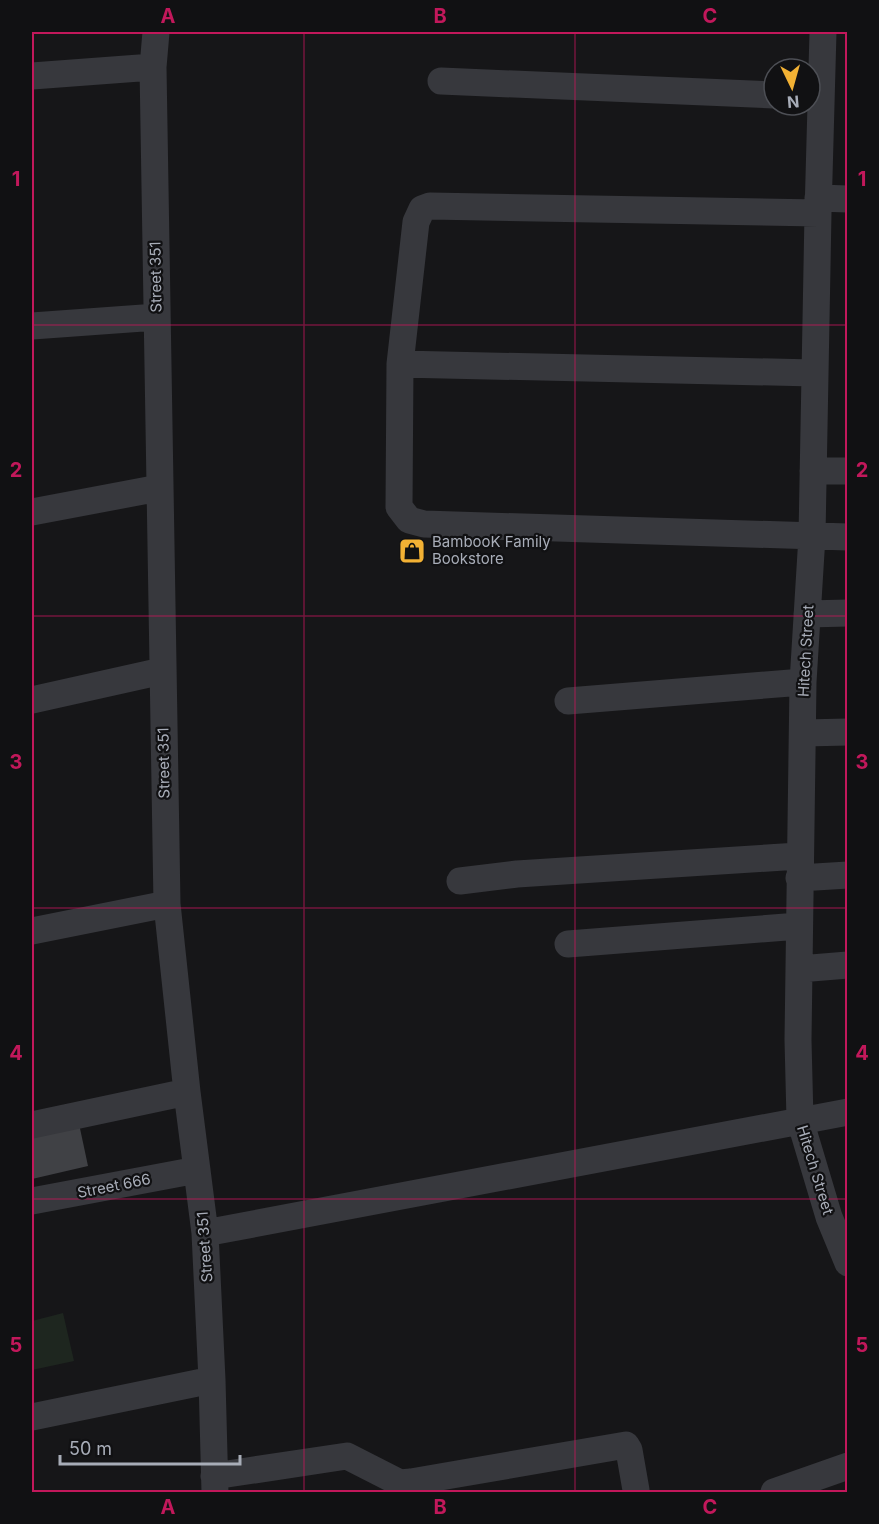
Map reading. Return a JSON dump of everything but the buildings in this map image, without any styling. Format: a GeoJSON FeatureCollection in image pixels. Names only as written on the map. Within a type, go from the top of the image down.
{"type":"FeatureCollection","features":[{"type":"Feature","properties":{"kind":"street","name":"Street 351"},"geometry":{"type":"LineString","coordinates":[[156,32],[153,68],[167,904],[205,1233],[214,1484]]}},
{"type":"Feature","properties":{"kind":"street","name":"Hitech Street"},"geometry":{"type":"LineString","coordinates":[[820,57],[823,32]]}},
{"type":"Feature","properties":{"kind":"street"},"geometry":{"type":"LineString","coordinates":[[32,75],[153,68]]}},
{"type":"Feature","properties":{"kind":"street"},"geometry":{"type":"LineString","coordinates":[[441,81],[762,94]]}},
{"type":"Feature","properties":{"kind":"street","name":"Hitech Street"},"geometry":{"type":"LineString","coordinates":[[816,117],[818,206],[812,536],[803,681],[804,733],[799,926],[800,1120],[838,1216],[848,1263]]}},
{"type":"Feature","properties":{"kind":"street"},"geometry":{"type":"LineString","coordinates":[[848,198],[818,206],[430,206],[422,209],[416,222],[400,364],[399,507],[409,520],[435,525],[848,537]]}},
{"type":"Feature","properties":{"kind":"street"},"geometry":{"type":"LineString","coordinates":[[32,326],[157,317]]}},
{"type":"Feature","properties":{"kind":"street"},"geometry":{"type":"LineString","coordinates":[[400,364],[814,373]]}},
{"type":"Feature","properties":{"kind":"street"},"geometry":{"type":"LineString","coordinates":[[813,471],[848,471]]}},
{"type":"Feature","properties":{"kind":"street"},"geometry":{"type":"LineString","coordinates":[[32,512],[159,488]]}},
{"type":"Feature","properties":{"kind":"street"},"geometry":{"type":"LineString","coordinates":[[807,614],[848,613]]}},
{"type":"Feature","properties":{"kind":"street"},"geometry":{"type":"LineString","coordinates":[[32,700],[162,671]]}},
{"type":"Feature","properties":{"kind":"street"},"geometry":{"type":"LineString","coordinates":[[568,701],[803,681]]}},
{"type":"Feature","properties":{"kind":"street"},"geometry":{"type":"LineString","coordinates":[[804,733],[848,732]]}},
{"type":"Feature","properties":{"kind":"street"},"geometry":{"type":"LineString","coordinates":[[460,880],[517,874],[800,867],[848,875]]}},
{"type":"Feature","properties":{"kind":"street"},"geometry":{"type":"LineString","coordinates":[[32,931],[167,904]]}},
{"type":"Feature","properties":{"kind":"street"},"geometry":{"type":"LineString","coordinates":[[568,944],[799,926]]}},
{"type":"Feature","properties":{"kind":"street"},"geometry":{"type":"LineString","coordinates":[[799,969],[848,965]]}},
{"type":"Feature","properties":{"kind":"street"},"geometry":{"type":"LineString","coordinates":[[32,1125],[187,1092]]}},
{"type":"Feature","properties":{"kind":"street"},"geometry":{"type":"LineString","coordinates":[[205,1233],[800,1120],[848,1113]]}},
{"type":"Feature","properties":{"kind":"street","name":"Street 666"},"geometry":{"type":"LineString","coordinates":[[32,1201],[197,1170]]}},
{"type":"Feature","properties":{"kind":"street"},"geometry":{"type":"LineString","coordinates":[[34,1417],[212,1380]]}},
{"type":"Feature","properties":{"kind":"street"},"geometry":{"type":"LineString","coordinates":[[214,1484],[347,1456],[400,1483],[411,1482],[626,1444],[636,1490]]}},
{"type":"Feature","properties":{"kind":"street"},"geometry":{"type":"LineString","coordinates":[[774,1492],[848,1466]]}},
{"type":"Feature","properties":{"kind":"shaded area"},"geometry":{"type":"Polygon","coordinates":[[[63,1313],[74,1361],[32,1370],[32,1321],[63,1313]]]}},
{"type":"Feature","properties":{"kind":"place","name":"BambooK Family Bookstore"},"geometry":{"type":"Point","coordinates":[412,551]}}]}
